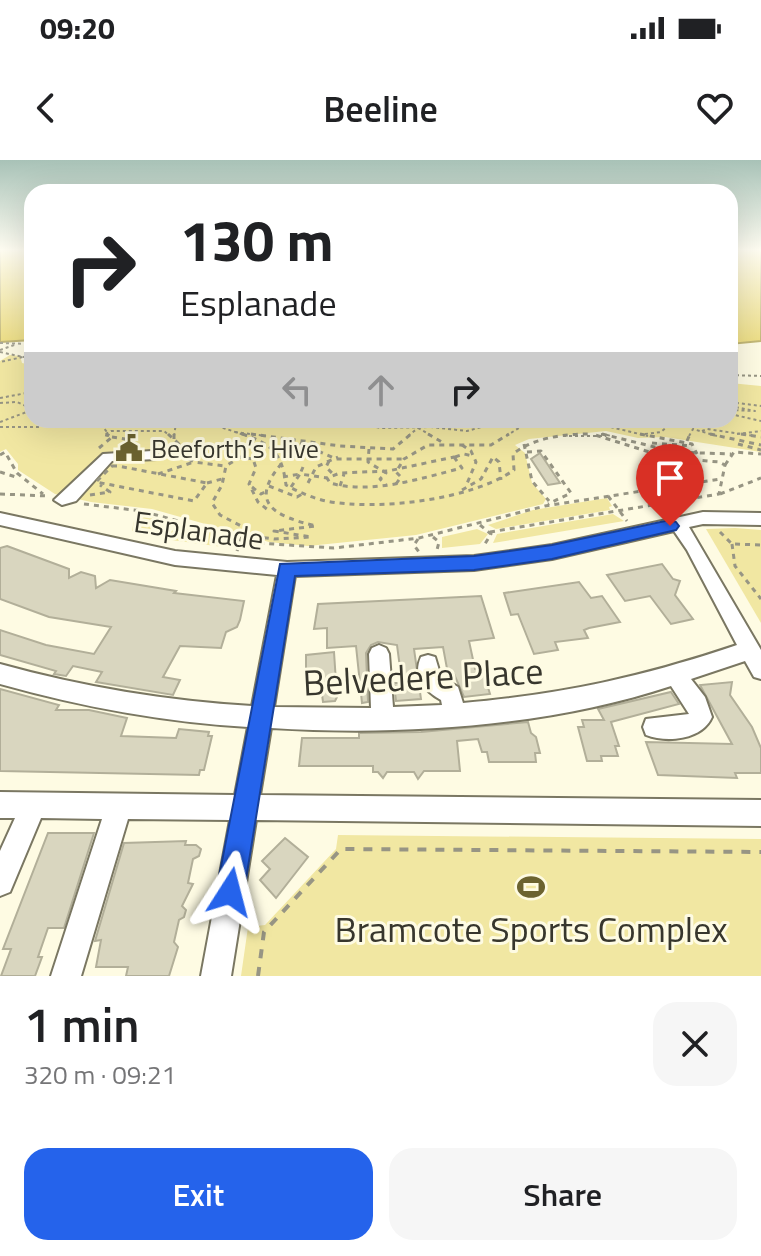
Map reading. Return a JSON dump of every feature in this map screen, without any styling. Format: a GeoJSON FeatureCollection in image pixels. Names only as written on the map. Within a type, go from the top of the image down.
{"type":"FeatureCollection","features":[{"type":"Feature","properties":{"kind":"street"},"geometry":{"type":"LineString","coordinates":[[62,500],[70,497],[108,457],[152,456]]}},
{"type":"Feature","properties":{"kind":"street","name":"Esplanade"},"geometry":{"type":"LineString","coordinates":[[0,519],[175,558],[474,563],[552,552],[717,517],[761,519]]}},
{"type":"Feature","properties":{"kind":"street"},"geometry":{"type":"LineString","coordinates":[[678,524],[756,660]]}},
{"type":"Feature","properties":{"kind":"street"},"geometry":{"type":"LineString","coordinates":[[216,976],[259,717],[292,562]]}},
{"type":"Feature","properties":{"kind":"street"},"geometry":{"type":"LineString","coordinates":[[379,654],[383,718]]}},
{"type":"Feature","properties":{"kind":"street","name":"Belvedere Place"},"geometry":{"type":"LineString","coordinates":[[0,674],[85,697],[259,717],[383,718],[577,700],[675,675],[756,660]]}},
{"type":"Feature","properties":{"kind":"street"},"geometry":{"type":"LineString","coordinates":[[428,664],[432,683],[450,694],[455,713]]}},
{"type":"Feature","properties":{"kind":"street"},"geometry":{"type":"LineString","coordinates":[[654,727],[693,725],[701,717],[697,704],[675,675]]}},
{"type":"Feature","properties":{"kind":"street"},"geometry":{"type":"LineString","coordinates":[[0,805],[761,813]]}},
{"type":"Feature","properties":{"kind":"street"},"geometry":{"type":"LineString","coordinates":[[0,882],[33,806]]}},
{"type":"Feature","properties":{"kind":"street"},"geometry":{"type":"LineString","coordinates":[[66,976],[119,807]]}},
{"type":"Feature","properties":{"kind":"path"},"geometry":{"type":"LineString","coordinates":[[0,343],[24,344]]}},
{"type":"Feature","properties":{"kind":"path"},"geometry":{"type":"LineString","coordinates":[[0,351],[17,344]]}},
{"type":"Feature","properties":{"kind":"path"},"geometry":{"type":"LineString","coordinates":[[0,351],[23,357]]}},
{"type":"Feature","properties":{"kind":"path"},"geometry":{"type":"LineString","coordinates":[[0,362],[23,357]]}},
{"type":"Feature","properties":{"kind":"path"},"geometry":{"type":"LineString","coordinates":[[738,375],[761,376]]}},
{"type":"Feature","properties":{"kind":"path"},"geometry":{"type":"LineString","coordinates":[[0,400],[24,395]]}},
{"type":"Feature","properties":{"kind":"path"},"geometry":{"type":"LineString","coordinates":[[0,400],[24,405]]}},
{"type":"Feature","properties":{"kind":"path"},"geometry":{"type":"LineString","coordinates":[[738,407],[761,406]]}},
{"type":"Feature","properties":{"kind":"path"},"geometry":{"type":"LineString","coordinates":[[738,411],[761,421]]}},
{"type":"Feature","properties":{"kind":"path"},"geometry":{"type":"LineString","coordinates":[[0,425],[24,413]]}},
{"type":"Feature","properties":{"kind":"path"},"geometry":{"type":"LineString","coordinates":[[0,425],[24,426]]}},
{"type":"Feature","properties":{"kind":"path"},"geometry":{"type":"LineString","coordinates":[[104,428],[107,432]]}},
{"type":"Feature","properties":{"kind":"path"},"geometry":{"type":"LineString","coordinates":[[173,428],[174,441]]}},
{"type":"Feature","properties":{"kind":"path"},"geometry":{"type":"LineString","coordinates":[[222,428],[259,440],[273,450],[283,462],[283,477],[291,488],[336,503],[360,504],[459,492],[501,480],[514,470],[513,454],[524,444],[609,434],[648,443],[694,446]]}},
{"type":"Feature","properties":{"kind":"path"},"geometry":{"type":"LineString","coordinates":[[373,428],[385,431],[418,428],[468,432],[484,428]]}},
{"type":"Feature","properties":{"kind":"path"},"geometry":{"type":"LineString","coordinates":[[230,431],[369,449],[393,449],[418,428]]}},
{"type":"Feature","properties":{"kind":"path"},"geometry":{"type":"LineString","coordinates":[[418,428],[443,443]]}},
{"type":"Feature","properties":{"kind":"path"},"geometry":{"type":"LineString","coordinates":[[298,440],[310,451],[368,462],[404,459],[428,445],[491,445],[519,428]]}},
{"type":"Feature","properties":{"kind":"path"},"geometry":{"type":"LineString","coordinates":[[614,428],[687,442],[694,446],[697,454]]}},
{"type":"Feature","properties":{"kind":"path"},"geometry":{"type":"LineString","coordinates":[[642,435],[661,432],[666,428]]}},
{"type":"Feature","properties":{"kind":"path"},"geometry":{"type":"LineString","coordinates":[[687,442],[693,429],[761,449]]}},
{"type":"Feature","properties":{"kind":"path"},"geometry":{"type":"LineString","coordinates":[[702,432],[707,429],[761,437]]}},
{"type":"Feature","properties":{"kind":"path"},"geometry":{"type":"LineString","coordinates":[[733,434],[761,431]]}},
{"type":"Feature","properties":{"kind":"path"},"geometry":{"type":"LineString","coordinates":[[597,434],[659,456],[712,459],[725,465]]}},
{"type":"Feature","properties":{"kind":"path"},"geometry":{"type":"LineString","coordinates":[[112,437],[123,440]]}},
{"type":"Feature","properties":{"kind":"path"},"geometry":{"type":"LineString","coordinates":[[648,443],[661,450],[697,454],[731,454],[761,449]]}},
{"type":"Feature","properties":{"kind":"path"},"geometry":{"type":"LineString","coordinates":[[460,444],[476,462],[466,486]]}},
{"type":"Feature","properties":{"kind":"path"},"geometry":{"type":"LineString","coordinates":[[524,444],[538,485],[550,502]]}},
{"type":"Feature","properties":{"kind":"path"},"geometry":{"type":"LineString","coordinates":[[368,462],[369,449]]}},
{"type":"Feature","properties":{"kind":"path"},"geometry":{"type":"LineString","coordinates":[[273,450],[299,456],[310,451]]}},
{"type":"Feature","properties":{"kind":"path"},"geometry":{"type":"LineString","coordinates":[[527,452],[541,451],[577,501]]}},
{"type":"Feature","properties":{"kind":"path"},"geometry":{"type":"LineString","coordinates":[[0,452],[5,452],[22,479]]}},
{"type":"Feature","properties":{"kind":"path"},"geometry":{"type":"LineString","coordinates":[[283,477],[300,474],[327,478],[333,474],[396,472],[464,454],[473,456]]}},
{"type":"Feature","properties":{"kind":"path"},"geometry":{"type":"LineString","coordinates":[[719,494],[720,479],[731,454]]}},
{"type":"Feature","properties":{"kind":"path"},"geometry":{"type":"LineString","coordinates":[[459,492],[481,479],[494,456],[499,462],[501,480]]}},
{"type":"Feature","properties":{"kind":"path"},"geometry":{"type":"LineString","coordinates":[[243,538],[311,537],[274,531],[316,526],[287,519],[259,504],[249,481],[256,466],[251,457],[229,463],[224,468],[213,500],[213,507],[224,518],[244,527],[237,552],[248,553]]}},
{"type":"Feature","properties":{"kind":"path"},"geometry":{"type":"LineString","coordinates":[[308,483],[316,467],[338,457]]}},
{"type":"Feature","properties":{"kind":"path"},"geometry":{"type":"LineString","coordinates":[[454,457],[462,468],[471,472]]}},
{"type":"Feature","properties":{"kind":"path"},"geometry":{"type":"LineString","coordinates":[[396,472],[404,459]]}},
{"type":"Feature","properties":{"kind":"path"},"geometry":{"type":"LineString","coordinates":[[329,461],[326,467],[333,474]]}},
{"type":"Feature","properties":{"kind":"path"},"geometry":{"type":"LineString","coordinates":[[158,474],[167,467],[188,466],[194,462]]}},
{"type":"Feature","properties":{"kind":"path"},"geometry":{"type":"LineString","coordinates":[[252,487],[261,494],[265,492],[270,477],[283,462]]}},
{"type":"Feature","properties":{"kind":"path"},"geometry":{"type":"LineString","coordinates":[[368,462],[386,473]]}},
{"type":"Feature","properties":{"kind":"path"},"geometry":{"type":"LineString","coordinates":[[207,483],[194,501],[96,482],[112,466],[207,483],[222,479]]}},
{"type":"Feature","properties":{"kind":"path"},"geometry":{"type":"LineString","coordinates":[[291,488],[303,467]]}},
{"type":"Feature","properties":{"kind":"path"},"geometry":{"type":"LineString","coordinates":[[327,478],[330,483],[340,486],[386,485],[462,468]]}},
{"type":"Feature","properties":{"kind":"path"},"geometry":{"type":"LineString","coordinates":[[0,472],[22,479],[43,494]]}},
{"type":"Feature","properties":{"kind":"path"},"geometry":{"type":"LineString","coordinates":[[396,472],[401,477],[396,484]]}},
{"type":"Feature","properties":{"kind":"path"},"geometry":{"type":"LineString","coordinates":[[386,473],[380,479],[386,485]]}},
{"type":"Feature","properties":{"kind":"path"},"geometry":{"type":"LineString","coordinates":[[340,486],[344,474]]}},
{"type":"Feature","properties":{"kind":"path"},"geometry":{"type":"LineString","coordinates":[[476,524],[490,532],[719,494],[761,478]]}},
{"type":"Feature","properties":{"kind":"path"},"geometry":{"type":"LineString","coordinates":[[0,494],[43,494],[185,521],[243,538],[299,547],[377,544],[419,538],[545,506],[720,479]]}},
{"type":"Feature","properties":{"kind":"path"},"geometry":{"type":"LineString","coordinates":[[269,486],[297,497],[302,494]]}},
{"type":"Feature","properties":{"kind":"path"},"geometry":{"type":"LineString","coordinates":[[265,492],[272,511]]}},
{"type":"Feature","properties":{"kind":"path"},"geometry":{"type":"LineString","coordinates":[[545,506],[571,493]]}},
{"type":"Feature","properties":{"kind":"path"},"geometry":{"type":"LineString","coordinates":[[608,496],[628,523],[616,525]]}},
{"type":"Feature","properties":{"kind":"path"},"geometry":{"type":"LineString","coordinates":[[483,547],[490,539],[490,532]]}},
{"type":"Feature","properties":{"kind":"path"},"geometry":{"type":"LineString","coordinates":[[430,536],[439,542],[434,552]]}},
{"type":"Feature","properties":{"kind":"path"},"geometry":{"type":"LineString","coordinates":[[419,538],[414,545],[422,553]]}},
{"type":"Feature","properties":{"kind":"path"},"geometry":{"type":"LineString","coordinates":[[374,550],[377,544]]}},
{"type":"Feature","properties":{"kind":"path"},"geometry":{"type":"LineString","coordinates":[[761,545],[732,544],[730,548],[741,575],[761,599]]}},
{"type":"Feature","properties":{"kind":"path"},"geometry":{"type":"LineString","coordinates":[[471,549],[494,546]]}},
{"type":"Feature","properties":{"kind":"path"},"geometry":{"type":"LineString","coordinates":[[292,562],[299,547]]}},
{"type":"Feature","properties":{"kind":"path"},"geometry":{"type":"LineString","coordinates":[[407,554],[447,551]]}},
{"type":"Feature","properties":{"kind":"path"},"geometry":{"type":"LineString","coordinates":[[258,976],[264,932],[341,849],[761,852]]}},
{"type":"Feature","properties":{"kind":"shaded area"},"geometry":{"type":"Polygon","coordinates":[[[0,288],[24,288],[24,340],[0,342],[0,288]]]}},
{"type":"Feature","properties":{"kind":"shaded area"},"geometry":{"type":"Polygon","coordinates":[[[738,288],[761,288],[761,341],[738,343],[738,288]]]}},
{"type":"Feature","properties":{"kind":"shaded area"},"geometry":{"type":"Polygon","coordinates":[[[10,355],[20,356],[24,363],[24,428],[738,428],[738,384],[761,386],[761,452],[665,437],[638,438],[606,431],[529,439],[515,445],[525,453],[532,483],[546,499],[543,504],[416,535],[308,546],[269,542],[152,509],[91,502],[55,494],[18,470],[18,464],[6,449],[0,452],[0,361],[10,355]]]}},
{"type":"Feature","properties":{"kind":"shaded area"},"geometry":{"type":"Polygon","coordinates":[[[607,498],[612,506],[610,510],[496,529],[488,525],[533,510],[607,498]]]}},
{"type":"Feature","properties":{"kind":"shaded area"},"geometry":{"type":"Polygon","coordinates":[[[613,514],[624,521],[493,543],[497,534],[613,514]]]}},
{"type":"Feature","properties":{"kind":"shaded area"},"geometry":{"type":"Polygon","coordinates":[[[147,516],[167,521],[169,529],[156,536],[132,531],[134,521],[147,516]]]}},
{"type":"Feature","properties":{"kind":"shaded area"},"geometry":{"type":"Polygon","coordinates":[[[174,523],[230,538],[237,545],[223,547],[164,539],[173,530],[174,523]]]}},
{"type":"Feature","properties":{"kind":"shaded area"},"geometry":{"type":"Polygon","coordinates":[[[477,529],[488,534],[480,544],[442,548],[442,537],[477,529]]]}},
{"type":"Feature","properties":{"kind":"shaded area"},"geometry":{"type":"Polygon","coordinates":[[[706,529],[761,530],[761,623],[706,529]]]}},
{"type":"Feature","properties":{"kind":"shaded area","name":"Bramcote Sports Complex"},"geometry":{"type":"Polygon","coordinates":[[[338,835],[761,839],[761,976],[241,976],[248,927],[265,925],[336,849],[338,835]]]}},
{"type":"Feature","properties":{"kind":"building"},"geometry":{"type":"Polygon","coordinates":[[[540,453],[560,483],[548,485],[531,459],[540,453]]]}},
{"type":"Feature","properties":{"kind":"building"},"geometry":{"type":"Polygon","coordinates":[[[7,546],[69,569],[69,578],[81,572],[95,576],[96,588],[110,580],[176,591],[174,593],[244,601],[240,620],[237,627],[226,632],[221,648],[180,646],[163,677],[180,680],[173,695],[96,682],[102,672],[73,666],[66,676],[54,674],[56,671],[0,655],[0,630],[46,645],[94,654],[111,627],[49,617],[0,599],[0,548],[7,546]]]}},
{"type":"Feature","properties":{"kind":"building"},"geometry":{"type":"Polygon","coordinates":[[[662,564],[673,579],[680,581],[675,595],[693,619],[671,624],[650,596],[625,601],[607,575],[662,564]]]}},
{"type":"Feature","properties":{"kind":"building"},"geometry":{"type":"Polygon","coordinates":[[[579,582],[591,598],[602,596],[620,622],[589,628],[584,630],[588,638],[555,642],[558,650],[534,654],[518,614],[511,615],[504,593],[579,582]]]}},
{"type":"Feature","properties":{"kind":"building"},"geometry":{"type":"Polygon","coordinates":[[[481,596],[494,638],[469,641],[475,669],[482,668],[490,694],[464,697],[454,674],[448,674],[443,647],[414,649],[421,699],[396,701],[394,683],[402,683],[397,645],[378,642],[371,645],[366,653],[368,702],[362,703],[356,646],[327,648],[327,628],[314,629],[318,604],[481,596]]]}},
{"type":"Feature","properties":{"kind":"building"},"geometry":{"type":"Polygon","coordinates":[[[334,652],[337,697],[335,701],[323,702],[319,672],[306,673],[306,655],[334,652]]]}},
{"type":"Feature","properties":{"kind":"building"},"geometry":{"type":"Polygon","coordinates":[[[732,682],[730,695],[752,727],[761,748],[761,773],[735,773],[737,778],[658,775],[646,742],[732,744],[700,685],[732,682]]]}},
{"type":"Feature","properties":{"kind":"building"},"geometry":{"type":"Polygon","coordinates":[[[0,689],[59,705],[56,710],[89,710],[127,718],[121,736],[176,738],[179,729],[209,732],[208,736],[212,736],[204,770],[200,770],[199,775],[0,771],[0,689]]]}},
{"type":"Feature","properties":{"kind":"building"},"geometry":{"type":"Polygon","coordinates":[[[671,692],[679,704],[611,722],[619,746],[615,746],[618,756],[601,756],[602,761],[587,761],[578,727],[584,727],[582,720],[604,720],[598,709],[671,692]]]}},
{"type":"Feature","properties":{"kind":"building"},"geometry":{"type":"Polygon","coordinates":[[[528,722],[540,753],[535,753],[536,762],[489,762],[487,752],[482,752],[478,739],[457,741],[460,771],[424,771],[418,779],[414,772],[387,772],[383,778],[378,772],[373,772],[373,766],[299,766],[302,738],[359,738],[359,733],[421,732],[528,722]]]}},
{"type":"Feature","properties":{"kind":"building"},"geometry":{"type":"Polygon","coordinates":[[[48,833],[94,833],[64,928],[48,928],[35,976],[1,976],[11,949],[3,949],[48,833]]]}},
{"type":"Feature","properties":{"kind":"building"},"geometry":{"type":"Polygon","coordinates":[[[285,838],[308,857],[276,898],[260,880],[270,869],[262,861],[285,838]]]}},
{"type":"Feature","properties":{"kind":"building"},"geometry":{"type":"Polygon","coordinates":[[[186,841],[185,845],[196,845],[201,849],[199,856],[193,859],[188,883],[193,884],[182,906],[186,910],[179,920],[174,942],[178,947],[169,976],[126,976],[128,967],[96,967],[101,940],[95,941],[124,843],[186,841]]]}},
{"type":"Feature","properties":{"kind":"place","name":"Beeforth’s Hive"},"geometry":{"type":"Point","coordinates":[129,448]}},
{"type":"Feature","properties":{"kind":"place","name":"Bramcote Sports Complex"},"geometry":{"type":"Point","coordinates":[531,887]}},
{"type":"Feature","properties":{"kind":"route"},"geometry":{"type":"LineString","coordinates":[[230,892],[287,569],[474,563],[552,552],[670,526]]}}]}
